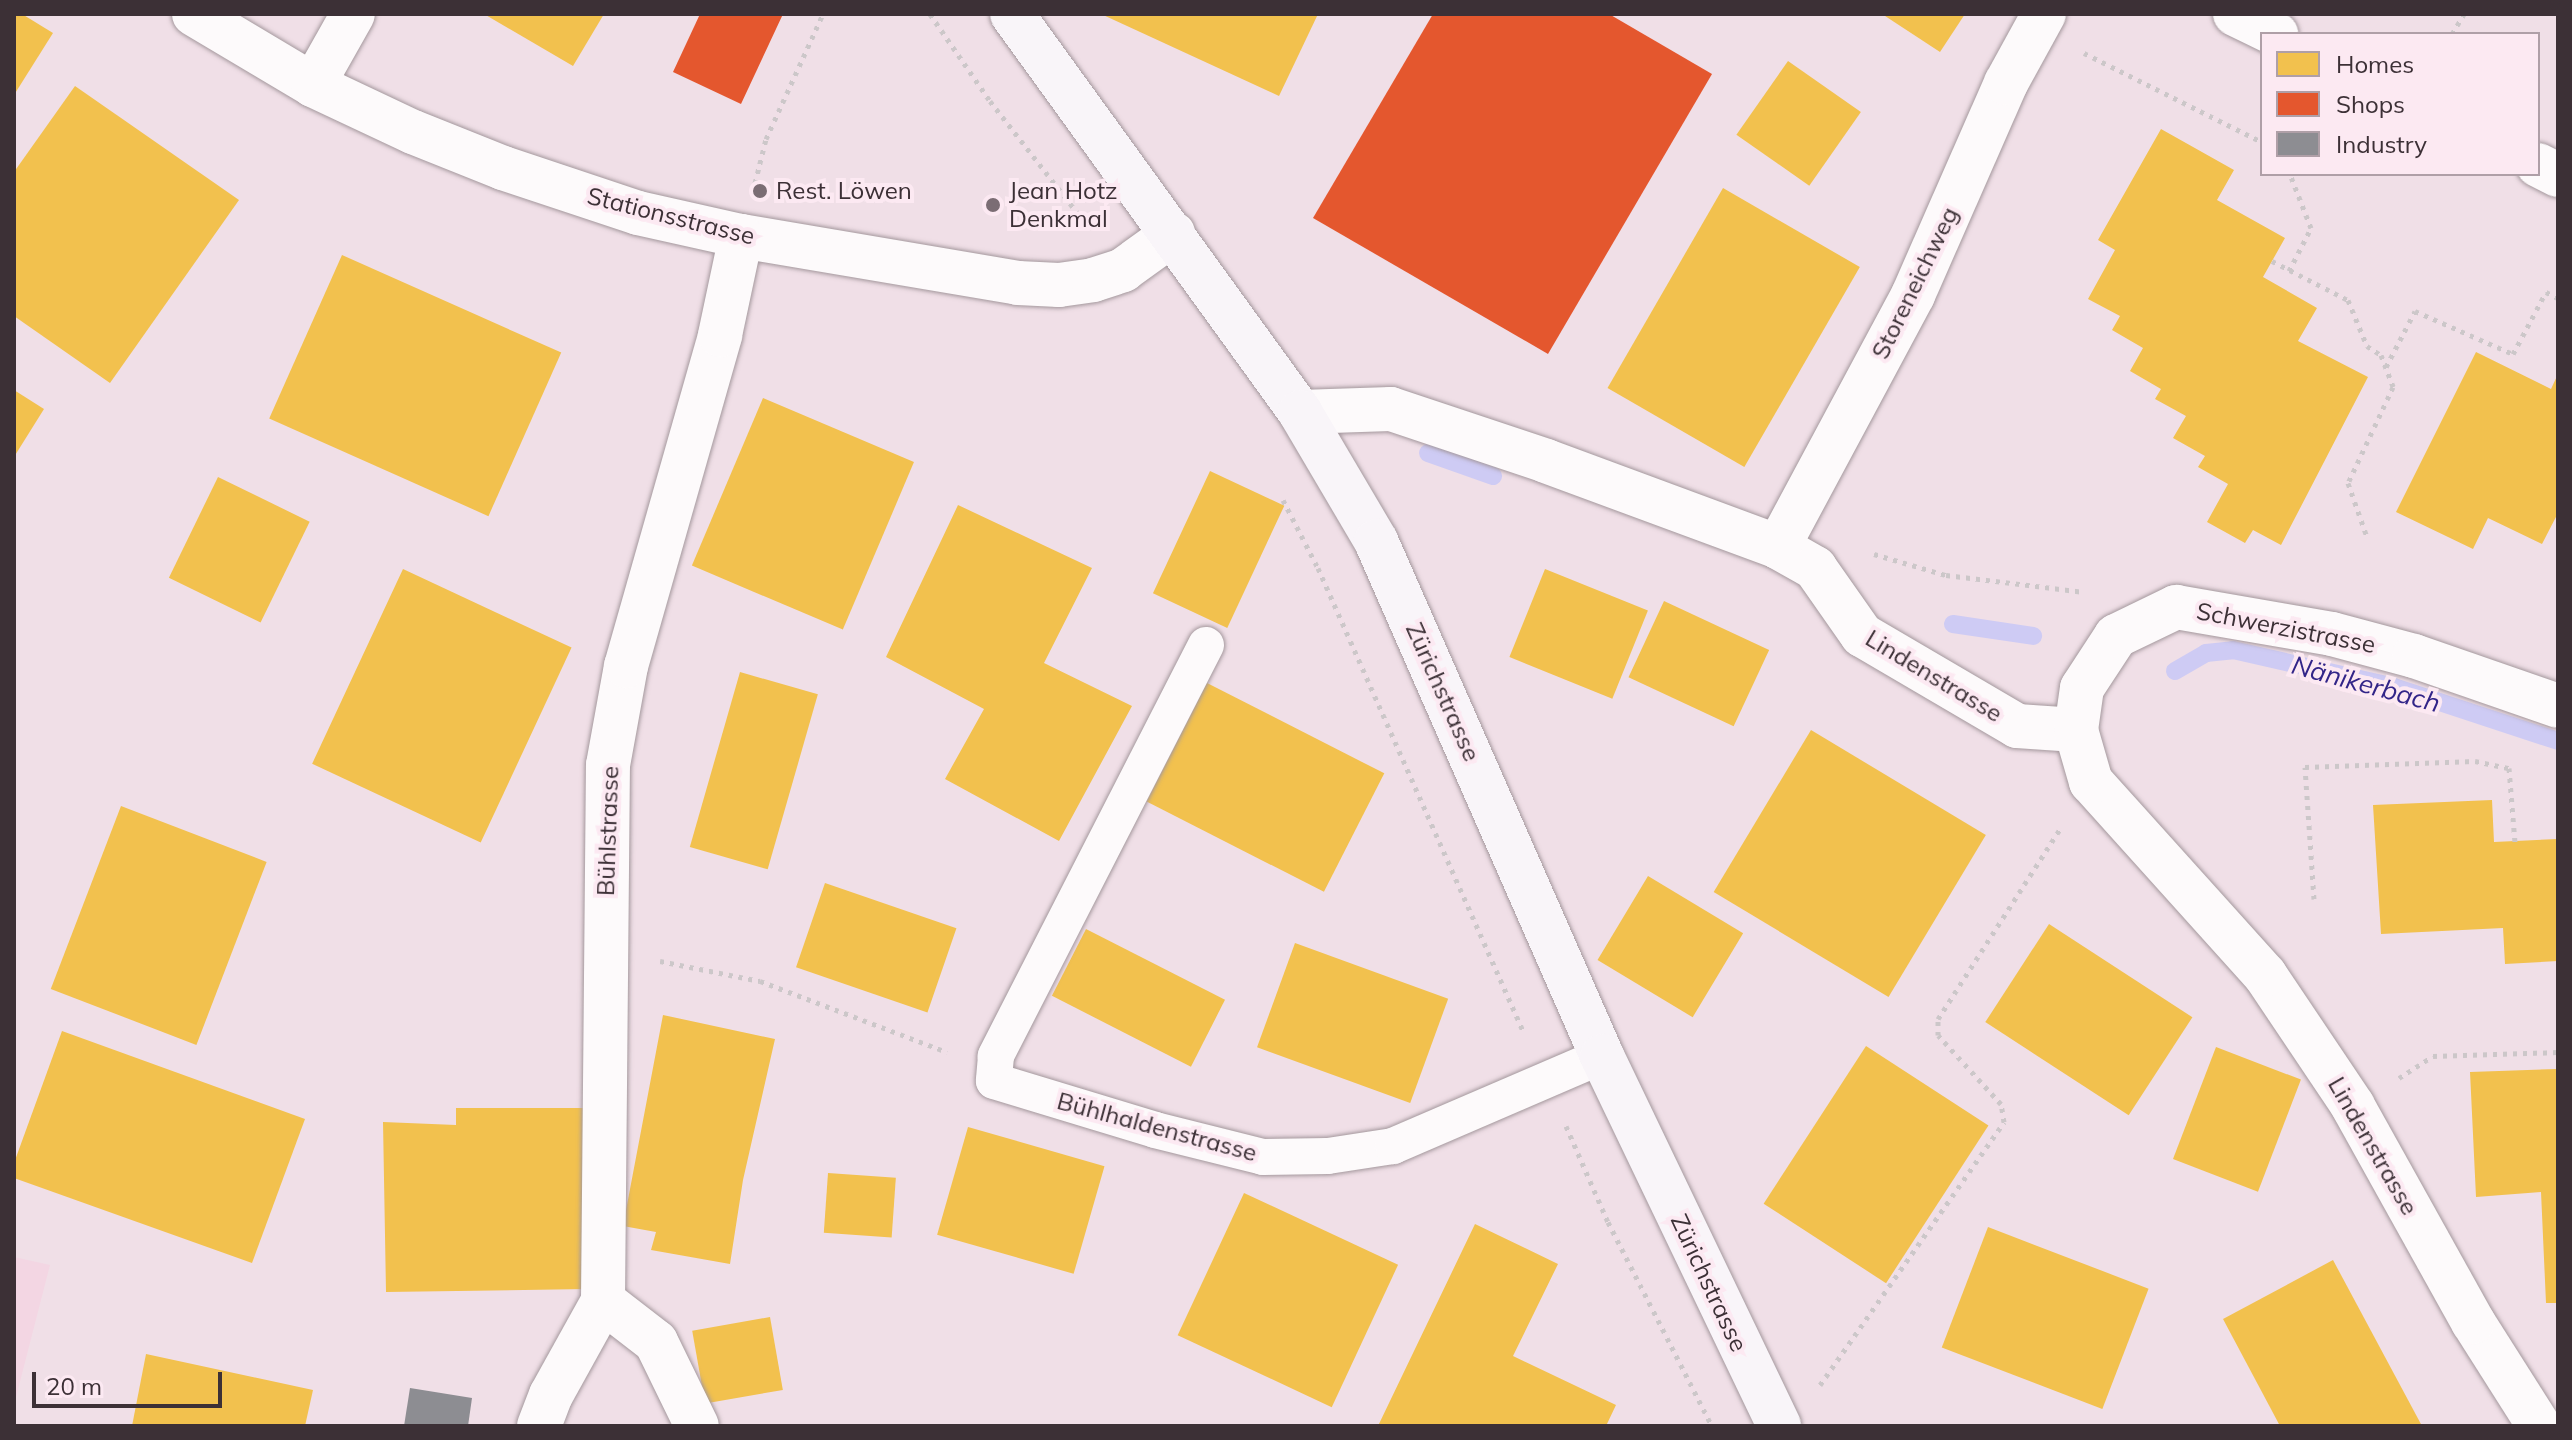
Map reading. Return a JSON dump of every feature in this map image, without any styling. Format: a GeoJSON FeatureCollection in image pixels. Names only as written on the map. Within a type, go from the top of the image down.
{"type":"FeatureCollection","features":[{"type":"Feature","properties":{"kind":"main road","name":"Zürichstrasse"},"geometry":{"type":"LineString","coordinates":[[1012,14],[1300,412],[1376,541],[1602,1056],[1779,1426]]}},
{"type":"Feature","properties":{"kind":"street","name":"Stationsstrasse"},"geometry":{"type":"LineString","coordinates":[[194,14],[313,85],[413,132],[503,168],[638,213],[741,236],[1018,283],[1059,285],[1093,280],[1123,270],[1173,234]]}},
{"type":"Feature","properties":{"kind":"street"},"geometry":{"type":"LineString","coordinates":[[313,85],[353,14]]}},
{"type":"Feature","properties":{"kind":"street"},"geometry":{"type":"LineString","coordinates":[[2235,14],[2272,32]]}},
{"type":"Feature","properties":{"kind":"street","name":"Storeneichweg"},"geometry":{"type":"LineString","coordinates":[[1783,538],[1913,295],[2006,83],[2040,22]]}},
{"type":"Feature","properties":{"kind":"street"},"geometry":{"type":"LineString","coordinates":[[2540,166],[2558,175]]}},
{"type":"Feature","properties":{"kind":"street","name":"Bühlstrasse"},"geometry":{"type":"LineString","coordinates":[[539,1426],[551,1395],[603,1301],[608,765],[626,666],[720,335],[741,236]]}},
{"type":"Feature","properties":{"kind":"street","name":"Lindenstrasse"},"geometry":{"type":"LineString","coordinates":[[1300,412],[1391,409],[1783,538],[1815,568],[1862,635],[2017,726],[2076,730],[2091,782],[2265,975],[2353,1106],[2473,1322],[2539,1426]]}},
{"type":"Feature","properties":{"kind":"street","name":"Schwerzistrasse"},"geometry":{"type":"LineString","coordinates":[[2076,730],[2082,688],[2116,636],[2176,607],[2254,618],[2414,656],[2558,706]]}},
{"type":"Feature","properties":{"kind":"street"},"geometry":{"type":"LineString","coordinates":[[603,1301],[656,1342],[697,1426]]}},
{"type":"Feature","properties":{"kind":"lane"},"geometry":{"type":"LineString","coordinates":[[995,1071],[996,1056],[1206,645]]}},
{"type":"Feature","properties":{"kind":"lane","name":"Bühlhaldenstrasse"},"geometry":{"type":"LineString","coordinates":[[995,1071],[994,1081],[1155,1130],[1263,1157],[1328,1156],[1393,1146],[1602,1056]]}},
{"type":"Feature","properties":{"kind":"path"},"geometry":{"type":"LineString","coordinates":[[741,236],[766,139],[823,14]]}},
{"type":"Feature","properties":{"kind":"path"},"geometry":{"type":"LineString","coordinates":[[930,14],[990,101],[1123,270]]}},
{"type":"Feature","properties":{"kind":"path"},"geometry":{"type":"LineString","coordinates":[[2453,32],[2464,14]]}},
{"type":"Feature","properties":{"kind":"path"},"geometry":{"type":"LineString","coordinates":[[2040,22],[2260,141]]}},
{"type":"Feature","properties":{"kind":"path"},"geometry":{"type":"LineString","coordinates":[[2289,271],[2311,228],[2291,176]]}},
{"type":"Feature","properties":{"kind":"path"},"geometry":{"type":"LineString","coordinates":[[2272,261],[2348,300],[2367,346],[2381,355],[2393,387],[2348,483],[2367,537]]}},
{"type":"Feature","properties":{"kind":"path"},"geometry":{"type":"LineString","coordinates":[[2386,367],[2415,311],[2513,354],[2546,292],[2558,298]]}},
{"type":"Feature","properties":{"kind":"path"},"geometry":{"type":"LineString","coordinates":[[1277,489],[1318,568],[1608,1222],[1712,1426]]}},
{"type":"Feature","properties":{"kind":"path"},"geometry":{"type":"LineString","coordinates":[[1783,538],[1946,575],[2067,587],[2092,595],[2122,633]]}},
{"type":"Feature","properties":{"kind":"path"},"geometry":{"type":"LineString","coordinates":[[2314,899],[2305,767],[2475,761],[2509,768],[2515,842]]}},
{"type":"Feature","properties":{"kind":"path"},"geometry":{"type":"LineString","coordinates":[[1843,1354],[2004,1122],[2001,1104],[1938,1035],[1938,1019],[2091,782]]}},
{"type":"Feature","properties":{"kind":"path"},"geometry":{"type":"LineString","coordinates":[[604,950],[760,981],[995,1071]]}},
{"type":"Feature","properties":{"kind":"path"},"geometry":{"type":"LineString","coordinates":[[2353,1106],[2433,1056],[2558,1052]]}},
{"type":"Feature","properties":{"kind":"shaded area"},"geometry":{"type":"Polygon","coordinates":[[[14,1257],[50,1265],[14,1405],[14,1257]]]}},
{"type":"Feature","properties":{"kind":"building: Homes"},"geometry":{"type":"Polygon","coordinates":[[[14,14],[22,14],[53,33],[14,95],[14,14]]]}},
{"type":"Feature","properties":{"kind":"building: Homes"},"geometry":{"type":"Polygon","coordinates":[[[484,14],[604,14],[573,66],[484,14]]]}},
{"type":"Feature","properties":{"kind":"building: Homes"},"geometry":{"type":"Polygon","coordinates":[[[1101,14],[1318,14],[1279,96],[1101,14]]]}},
{"type":"Feature","properties":{"kind":"building: Homes"},"geometry":{"type":"Polygon","coordinates":[[[1882,14],[1965,14],[1940,52],[1882,14]]]}},
{"type":"Feature","properties":{"kind":"building: Homes"},"geometry":{"type":"Polygon","coordinates":[[[1788,61],[1861,112],[1809,186],[1736,135],[1788,61]]]}},
{"type":"Feature","properties":{"kind":"building: Homes"},"geometry":{"type":"Polygon","coordinates":[[[75,86],[239,200],[110,383],[14,316],[14,172],[75,86]]]}},
{"type":"Feature","properties":{"kind":"building: Homes"},"geometry":{"type":"Polygon","coordinates":[[[2161,129],[2234,170],[2217,200],[2285,238],[2263,277],[2317,308],[2298,341],[2368,377],[2281,545],[2253,530],[2245,543],[2207,522],[2228,484],[2198,467],[2205,456],[2173,438],[2186,416],[2155,399],[2161,389],[2130,371],[2143,348],[2112,330],[2120,316],[2088,299],[2115,250],[2098,240],[2161,129]]]}},
{"type":"Feature","properties":{"kind":"building: Homes"},"geometry":{"type":"Polygon","coordinates":[[[1723,188],[1860,267],[1744,467],[1608,388],[1723,188]]]}},
{"type":"Feature","properties":{"kind":"building: Homes"},"geometry":{"type":"Polygon","coordinates":[[[342,255],[561,353],[488,516],[269,419],[342,255]]]}},
{"type":"Feature","properties":{"kind":"building: Homes"},"geometry":{"type":"Polygon","coordinates":[[[2476,352],[2551,389],[2558,374],[2558,513],[2542,544],[2488,518],[2473,549],[2396,512],[2476,352]]]}},
{"type":"Feature","properties":{"kind":"building: Homes"},"geometry":{"type":"Polygon","coordinates":[[[14,390],[44,409],[14,457],[14,390]]]}},
{"type":"Feature","properties":{"kind":"building: Homes"},"geometry":{"type":"Polygon","coordinates":[[[763,398],[914,462],[843,630],[692,566],[763,398]]]}},
{"type":"Feature","properties":{"kind":"building: Homes"},"geometry":{"type":"Polygon","coordinates":[[[1210,471],[1284,506],[1227,628],[1153,593],[1210,471]]]}},
{"type":"Feature","properties":{"kind":"building: Homes"},"geometry":{"type":"Polygon","coordinates":[[[218,477],[310,522],[261,622],[169,578],[218,477]]]}},
{"type":"Feature","properties":{"kind":"building: Homes"},"geometry":{"type":"Polygon","coordinates":[[[958,505],[1092,568],[1044,663],[1132,706],[1059,841],[945,779],[984,709],[886,657],[958,505]]]}},
{"type":"Feature","properties":{"kind":"building: Homes"},"geometry":{"type":"Polygon","coordinates":[[[403,569],[572,648],[481,842],[312,764],[403,569]]]}},
{"type":"Feature","properties":{"kind":"building: Homes"},"geometry":{"type":"Polygon","coordinates":[[[1545,569],[1648,611],[1612,699],[1509,657],[1545,569]]]}},
{"type":"Feature","properties":{"kind":"building: Homes"},"geometry":{"type":"Polygon","coordinates":[[[1664,601],[1769,650],[1734,726],[1629,677],[1664,601]]]}},
{"type":"Feature","properties":{"kind":"building: Homes"},"geometry":{"type":"Polygon","coordinates":[[[740,672],[818,694],[768,869],[690,847],[740,672]]]}},
{"type":"Feature","properties":{"kind":"building: Homes"},"geometry":{"type":"Polygon","coordinates":[[[1207,683],[1384,773],[1324,892],[1147,802],[1207,683]]]}},
{"type":"Feature","properties":{"kind":"building: Homes"},"geometry":{"type":"Polygon","coordinates":[[[1811,730],[1986,835],[1889,997],[1714,892],[1811,730]]]}},
{"type":"Feature","properties":{"kind":"building: Homes"},"geometry":{"type":"Polygon","coordinates":[[[2492,800],[2494,842],[2558,839],[2558,961],[2505,964],[2503,928],[2381,934],[2373,805],[2492,800]]]}},
{"type":"Feature","properties":{"kind":"building: Homes"},"geometry":{"type":"Polygon","coordinates":[[[121,806],[267,862],[196,1045],[51,989],[121,806]]]}},
{"type":"Feature","properties":{"kind":"building: Homes"},"geometry":{"type":"Polygon","coordinates":[[[1648,876],[1743,933],[1693,1017],[1598,960],[1648,876]]]}},
{"type":"Feature","properties":{"kind":"building: Homes"},"geometry":{"type":"Polygon","coordinates":[[[825,883],[956,928],[927,1012],[796,967],[825,883]]]}},
{"type":"Feature","properties":{"kind":"building: Homes"},"geometry":{"type":"Polygon","coordinates":[[[2049,924],[2192,1017],[2129,1115],[1985,1022],[2049,924]]]}},
{"type":"Feature","properties":{"kind":"building: Homes"},"geometry":{"type":"Polygon","coordinates":[[[1086,929],[1225,1000],[1191,1067],[1052,996],[1086,929]]]}},
{"type":"Feature","properties":{"kind":"building: Homes"},"geometry":{"type":"Polygon","coordinates":[[[1295,943],[1448,999],[1410,1103],[1257,1047],[1295,943]]]}},
{"type":"Feature","properties":{"kind":"building: Homes"},"geometry":{"type":"Polygon","coordinates":[[[663,1015],[775,1039],[743,1180],[730,1264],[651,1250],[656,1232],[623,1226],[663,1015]]]}},
{"type":"Feature","properties":{"kind":"building: Homes"},"geometry":{"type":"Polygon","coordinates":[[[62,1031],[305,1119],[252,1263],[14,1178],[14,1163],[62,1031]]]}},
{"type":"Feature","properties":{"kind":"building: Homes"},"geometry":{"type":"Polygon","coordinates":[[[1866,1046],[1988,1126],[1886,1283],[1764,1204],[1866,1046]]]}},
{"type":"Feature","properties":{"kind":"building: Homes"},"geometry":{"type":"Polygon","coordinates":[[[2216,1047],[2301,1080],[2258,1192],[2173,1159],[2216,1047]]]}},
{"type":"Feature","properties":{"kind":"building: Homes"},"geometry":{"type":"Polygon","coordinates":[[[2558,1069],[2558,1303],[2546,1303],[2541,1192],[2476,1197],[2470,1072],[2558,1069]]]}},
{"type":"Feature","properties":{"kind":"building: Homes"},"geometry":{"type":"Polygon","coordinates":[[[456,1108],[593,1108],[587,1289],[386,1292],[383,1122],[456,1125],[456,1108]]]}},
{"type":"Feature","properties":{"kind":"building: Homes"},"geometry":{"type":"Polygon","coordinates":[[[968,1127],[1104,1166],[1074,1274],[937,1235],[968,1127]]]}},
{"type":"Feature","properties":{"kind":"building: Homes"},"geometry":{"type":"Polygon","coordinates":[[[828,1173],[896,1178],[892,1238],[824,1233],[828,1173]]]}},
{"type":"Feature","properties":{"kind":"building: Homes"},"geometry":{"type":"Polygon","coordinates":[[[1244,1193],[1398,1265],[1332,1407],[1178,1335],[1244,1193]]]}},
{"type":"Feature","properties":{"kind":"building: Homes"},"geometry":{"type":"Polygon","coordinates":[[[1475,1224],[1558,1264],[1513,1356],[1616,1405],[1606,1426],[1378,1426],[1475,1224]]]}},
{"type":"Feature","properties":{"kind":"building: Homes"},"geometry":{"type":"Polygon","coordinates":[[[1988,1227],[2149,1289],[2102,1409],[1942,1347],[1988,1227]]]}},
{"type":"Feature","properties":{"kind":"building: Homes"},"geometry":{"type":"Polygon","coordinates":[[[2333,1260],[2422,1426],[2280,1426],[2223,1319],[2333,1260]]]}},
{"type":"Feature","properties":{"kind":"building: Homes"},"geometry":{"type":"Polygon","coordinates":[[[770,1317],[783,1390],[705,1404],[692,1331],[770,1317]]]}},
{"type":"Feature","properties":{"kind":"building: Homes"},"geometry":{"type":"Polygon","coordinates":[[[146,1354],[313,1390],[305,1426],[132,1426],[146,1354]]]}},
{"type":"Feature","properties":{"kind":"building: Shops"},"geometry":{"type":"Polygon","coordinates":[[[700,14],[783,14],[741,104],[673,72],[700,14]]]}},
{"type":"Feature","properties":{"kind":"building: Shops"},"geometry":{"type":"Polygon","coordinates":[[[1433,14],[1609,14],[1712,74],[1548,354],[1313,218],[1433,14]]]}},
{"type":"Feature","properties":{"kind":"building: Industry"},"geometry":{"type":"Polygon","coordinates":[[[410,1388],[472,1398],[468,1426],[404,1426],[410,1388]]]}},
{"type":"Feature","properties":{"kind":"waterway","name":"Nänikerbach"},"geometry":{"type":"LineString","coordinates":[[1428,453],[1493,476]]}},
{"type":"Feature","properties":{"kind":"waterway","name":"Nänikerbach"},"geometry":{"type":"LineString","coordinates":[[1953,624],[2033,636]]}},
{"type":"Feature","properties":{"kind":"waterway","name":"Nänikerbach"},"geometry":{"type":"LineString","coordinates":[[2175,671],[2206,653],[2233,650],[2394,687],[2558,741]]}},
{"type":"Feature","properties":{"kind":"place","name":"Rest. Löwen"},"geometry":{"type":"Point","coordinates":[760,191]}},
{"type":"Feature","properties":{"kind":"place","name":"Jean Hotz Denkmal"},"geometry":{"type":"Point","coordinates":[993,205]}}]}
